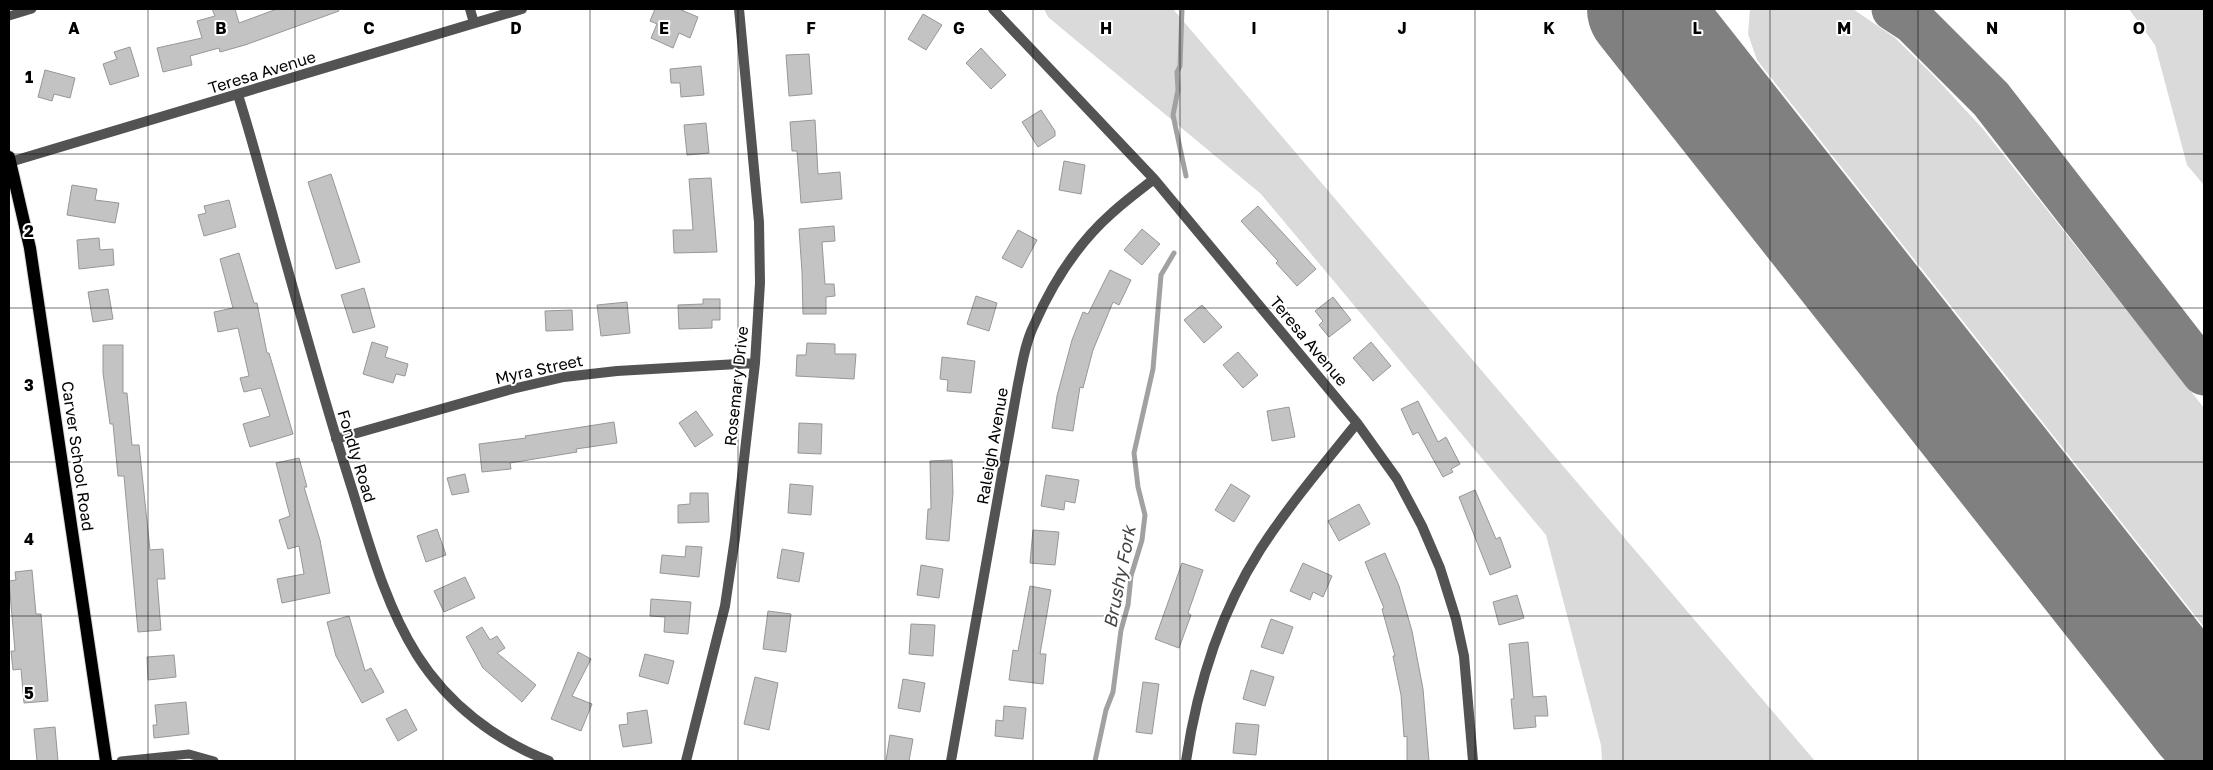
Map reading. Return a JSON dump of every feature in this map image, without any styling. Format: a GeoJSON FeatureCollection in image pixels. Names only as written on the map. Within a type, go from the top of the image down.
{"type":"FeatureCollection","features":[{"type":"Feature","properties":{"kind":"main road","name":"Carver School Road"},"geometry":{"type":"LineString","coordinates":[[9,160],[30,248],[106,761]]}},
{"type":"Feature","properties":{"kind":"street"},"geometry":{"type":"LineString","coordinates":[[470,9],[474,23]]}},
{"type":"Feature","properties":{"kind":"street","name":"Teresa Avenue"},"geometry":{"type":"LineString","coordinates":[[9,160],[238,95],[522,9]]}},
{"type":"Feature","properties":{"kind":"street","name":"Rosemary Drive"},"geometry":{"type":"LineString","coordinates":[[686,761],[724,606],[736,538],[755,363],[760,283],[759,222],[739,9]]}},
{"type":"Feature","properties":{"kind":"street","name":"Teresa Avenue"},"geometry":{"type":"LineString","coordinates":[[993,9],[1154,179],[1357,423],[1397,479],[1422,526],[1440,568],[1456,619],[1464,656],[1473,761]]}},
{"type":"Feature","properties":{"kind":"street","name":"Fondly Road"},"geometry":{"type":"LineString","coordinates":[[238,95],[336,439],[376,564],[398,621],[417,655],[434,679],[455,702],[478,722],[504,739],[549,761]]}},
{"type":"Feature","properties":{"kind":"street","name":"Raleigh Avenue"},"geometry":{"type":"LineString","coordinates":[[950,761],[1018,384],[1028,340],[1050,294],[1071,259],[1090,235],[1112,213],[1154,179]]}},
{"type":"Feature","properties":{"kind":"street","name":"Myra Street"},"geometry":{"type":"LineString","coordinates":[[336,439],[512,388],[564,377],[617,371],[755,363]]}},
{"type":"Feature","properties":{"kind":"street"},"geometry":{"type":"LineString","coordinates":[[1186,761],[1191,727],[1205,676],[1222,625],[1241,583],[1260,550],[1291,506],[1357,423]]}},
{"type":"Feature","properties":{"kind":"lane"},"geometry":{"type":"LineString","coordinates":[[9,16],[32,9]]}},
{"type":"Feature","properties":{"kind":"lane"},"geometry":{"type":"LineString","coordinates":[[121,761],[189,754],[214,761]]}},
{"type":"Feature","properties":{"kind":"shaded area"},"geometry":{"type":"Polygon","coordinates":[[[1044,9],[1173,9],[1815,761],[1602,761],[1601,745],[1546,535],[1261,194],[1048,17],[1044,9]]]}},
{"type":"Feature","properties":{"kind":"shaded area"},"geometry":{"type":"Polygon","coordinates":[[[1750,9],[1853,9],[1894,37],[1933,75],[1983,129],[2204,408],[2204,627],[1757,60],[1748,34],[1750,9]]]}},
{"type":"Feature","properties":{"kind":"shaded area"},"geometry":{"type":"Polygon","coordinates":[[[2129,9],[2204,9],[2204,185],[2187,165],[2155,45],[2129,9]]]}},
{"type":"Feature","properties":{"kind":"building"},"geometry":{"type":"Polygon","coordinates":[[[212,9],[235,9],[239,23],[277,9],[338,9],[339,11],[245,45],[220,52],[219,48],[190,56],[192,65],[163,72],[157,48],[202,38],[197,21],[215,16],[212,9]]]}},
{"type":"Feature","properties":{"kind":"building"},"geometry":{"type":"Polygon","coordinates":[[[655,9],[679,9],[698,17],[690,38],[679,33],[673,48],[651,38],[657,24],[650,21],[655,9]]]}},
{"type":"Feature","properties":{"kind":"building"},"geometry":{"type":"Polygon","coordinates":[[[923,14],[942,25],[926,50],[908,39],[923,14]]]}},
{"type":"Feature","properties":{"kind":"building"},"geometry":{"type":"Polygon","coordinates":[[[130,47],[139,76],[110,85],[103,64],[117,59],[114,52],[130,47]]]}},
{"type":"Feature","properties":{"kind":"building"},"geometry":{"type":"Polygon","coordinates":[[[981,48],[1006,75],[991,89],[966,63],[981,48]]]}},
{"type":"Feature","properties":{"kind":"building"},"geometry":{"type":"Polygon","coordinates":[[[809,54],[812,94],[789,96],[786,55],[809,54]]]}},
{"type":"Feature","properties":{"kind":"building"},"geometry":{"type":"Polygon","coordinates":[[[701,66],[704,95],[681,97],[680,83],[671,83],[670,69],[701,66]]]}},
{"type":"Feature","properties":{"kind":"building"},"geometry":{"type":"Polygon","coordinates":[[[45,70],[75,78],[70,98],[54,94],[52,101],[38,97],[45,70]]]}},
{"type":"Feature","properties":{"kind":"building"},"geometry":{"type":"Polygon","coordinates":[[[1041,110],[1055,131],[1055,136],[1038,147],[1022,122],[1041,110]]]}},
{"type":"Feature","properties":{"kind":"building"},"geometry":{"type":"Polygon","coordinates":[[[815,120],[818,174],[840,172],[842,199],[801,203],[797,151],[792,151],[790,122],[815,120]]]}},
{"type":"Feature","properties":{"kind":"building"},"geometry":{"type":"Polygon","coordinates":[[[706,123],[709,153],[687,155],[684,125],[706,123]]]}},
{"type":"Feature","properties":{"kind":"building"},"geometry":{"type":"Polygon","coordinates":[[[1064,161],[1085,165],[1081,194],[1059,190],[1064,161]]]}},
{"type":"Feature","properties":{"kind":"building"},"geometry":{"type":"Polygon","coordinates":[[[331,174],[360,262],[336,269],[308,182],[331,174]]]}},
{"type":"Feature","properties":{"kind":"building"},"geometry":{"type":"Polygon","coordinates":[[[711,178],[717,252],[674,253],[673,230],[693,230],[689,179],[711,178]]]}},
{"type":"Feature","properties":{"kind":"building"},"geometry":{"type":"Polygon","coordinates":[[[72,185],[97,189],[95,200],[119,203],[115,223],[67,215],[72,185]]]}},
{"type":"Feature","properties":{"kind":"building"},"geometry":{"type":"Polygon","coordinates":[[[229,200],[236,227],[204,236],[198,215],[206,213],[204,206],[229,200]]]}},
{"type":"Feature","properties":{"kind":"building"},"geometry":{"type":"Polygon","coordinates":[[[1258,206],[1316,269],[1297,286],[1276,263],[1278,261],[1241,221],[1258,206]]]}},
{"type":"Feature","properties":{"kind":"building"},"geometry":{"type":"Polygon","coordinates":[[[834,226],[835,241],[822,242],[825,284],[834,284],[835,296],[826,297],[826,314],[803,314],[799,229],[834,226]]]}},
{"type":"Feature","properties":{"kind":"building"},"geometry":{"type":"Polygon","coordinates":[[[1142,229],[1160,244],[1142,265],[1124,250],[1142,229]]]}},
{"type":"Feature","properties":{"kind":"building"},"geometry":{"type":"Polygon","coordinates":[[[1018,230],[1037,240],[1022,268],[1002,258],[1018,230]]]}},
{"type":"Feature","properties":{"kind":"building"},"geometry":{"type":"Polygon","coordinates":[[[99,238],[100,250],[113,249],[114,265],[79,269],[77,240],[99,238]]]}},
{"type":"Feature","properties":{"kind":"building"},"geometry":{"type":"Polygon","coordinates":[[[239,253],[254,303],[257,303],[267,353],[269,353],[293,434],[250,447],[243,424],[270,416],[261,388],[244,392],[240,378],[249,376],[238,328],[218,332],[214,312],[233,308],[220,259],[239,253]]]}},
{"type":"Feature","properties":{"kind":"building"},"geometry":{"type":"Polygon","coordinates":[[[1110,270],[1131,280],[1119,305],[1113,302],[1093,350],[1083,388],[1080,387],[1073,431],[1052,428],[1057,396],[1072,340],[1083,312],[1088,314],[1110,270]]]}},
{"type":"Feature","properties":{"kind":"building"},"geometry":{"type":"Polygon","coordinates":[[[364,288],[375,327],[353,333],[341,295],[364,288]]]}},
{"type":"Feature","properties":{"kind":"building"},"geometry":{"type":"Polygon","coordinates":[[[108,289],[113,319],[93,322],[88,292],[108,289]]]}},
{"type":"Feature","properties":{"kind":"building"},"geometry":{"type":"Polygon","coordinates":[[[976,296],[997,303],[989,331],[967,324],[976,296]]]}},
{"type":"Feature","properties":{"kind":"building"},"geometry":{"type":"Polygon","coordinates":[[[1333,297],[1351,320],[1329,337],[1319,325],[1323,321],[1315,311],[1333,297]]]}},
{"type":"Feature","properties":{"kind":"building"},"geometry":{"type":"Polygon","coordinates":[[[703,299],[720,299],[720,320],[712,320],[712,328],[679,329],[678,305],[703,304],[703,299]]]}},
{"type":"Feature","properties":{"kind":"building"},"geometry":{"type":"Polygon","coordinates":[[[627,302],[630,333],[601,336],[597,305],[627,302]]]}},
{"type":"Feature","properties":{"kind":"building"},"geometry":{"type":"Polygon","coordinates":[[[1202,305],[1222,327],[1204,343],[1184,320],[1202,305]]]}},
{"type":"Feature","properties":{"kind":"building"},"geometry":{"type":"Polygon","coordinates":[[[572,310],[573,330],[546,331],[545,311],[572,310]]]}},
{"type":"Feature","properties":{"kind":"building"},"geometry":{"type":"Polygon","coordinates":[[[372,342],[388,347],[385,357],[408,364],[405,376],[396,374],[393,383],[363,374],[372,342]]]}},
{"type":"Feature","properties":{"kind":"building"},"geometry":{"type":"Polygon","coordinates":[[[1371,342],[1391,366],[1373,381],[1353,358],[1371,342]]]}},
{"type":"Feature","properties":{"kind":"building"},"geometry":{"type":"Polygon","coordinates":[[[807,343],[835,344],[835,354],[856,354],[854,379],[796,376],[797,355],[806,355],[807,343]]]}},
{"type":"Feature","properties":{"kind":"building"},"geometry":{"type":"Polygon","coordinates":[[[103,345],[123,345],[123,393],[127,393],[132,445],[139,445],[150,550],[163,549],[165,579],[157,579],[161,630],[138,632],[124,476],[118,476],[113,424],[110,424],[103,373],[103,345]]]}},
{"type":"Feature","properties":{"kind":"building"},"geometry":{"type":"Polygon","coordinates":[[[1238,352],[1258,375],[1243,388],[1223,365],[1238,352]]]}},
{"type":"Feature","properties":{"kind":"building"},"geometry":{"type":"Polygon","coordinates":[[[942,357],[975,361],[971,393],[947,391],[948,380],[940,379],[942,357]]]}},
{"type":"Feature","properties":{"kind":"building"},"geometry":{"type":"Polygon","coordinates":[[[1418,401],[1438,442],[1446,437],[1460,464],[1451,469],[1453,472],[1443,477],[1418,432],[1413,435],[1401,409],[1418,401]]]}},
{"type":"Feature","properties":{"kind":"building"},"geometry":{"type":"Polygon","coordinates":[[[1289,407],[1295,437],[1272,441],[1267,411],[1289,407]]]}},
{"type":"Feature","properties":{"kind":"building"},"geometry":{"type":"Polygon","coordinates":[[[696,411],[713,435],[695,447],[679,423],[696,411]]]}},
{"type":"Feature","properties":{"kind":"building"},"geometry":{"type":"Polygon","coordinates":[[[614,422],[617,443],[576,449],[577,452],[510,463],[511,469],[482,472],[479,444],[526,438],[525,436],[614,422]]]}},
{"type":"Feature","properties":{"kind":"building"},"geometry":{"type":"Polygon","coordinates":[[[799,423],[822,424],[821,454],[798,453],[799,423]]]}},
{"type":"Feature","properties":{"kind":"building"},"geometry":{"type":"Polygon","coordinates":[[[299,458],[307,487],[304,487],[320,540],[330,593],[282,603],[277,579],[304,574],[299,546],[288,549],[279,520],[290,516],[276,463],[299,458]]]}},
{"type":"Feature","properties":{"kind":"building"},"geometry":{"type":"Polygon","coordinates":[[[952,460],[953,493],[949,541],[926,539],[928,509],[931,509],[930,461],[952,460]]]}},
{"type":"Feature","properties":{"kind":"building"},"geometry":{"type":"Polygon","coordinates":[[[465,474],[469,492],[452,495],[447,478],[465,474]]]}},
{"type":"Feature","properties":{"kind":"building"},"geometry":{"type":"Polygon","coordinates":[[[1046,475],[1079,480],[1075,503],[1065,501],[1064,510],[1041,506],[1046,475]]]}},
{"type":"Feature","properties":{"kind":"building"},"geometry":{"type":"Polygon","coordinates":[[[790,484],[813,486],[811,515],[788,513],[790,484]]]}},
{"type":"Feature","properties":{"kind":"building"},"geometry":{"type":"Polygon","coordinates":[[[1231,484],[1250,496],[1234,522],[1215,510],[1231,484]]]}},
{"type":"Feature","properties":{"kind":"building"},"geometry":{"type":"Polygon","coordinates":[[[1475,490],[1496,539],[1500,537],[1511,567],[1490,575],[1459,497],[1475,490]]]}},
{"type":"Feature","properties":{"kind":"building"},"geometry":{"type":"Polygon","coordinates":[[[690,493],[708,493],[709,522],[678,523],[678,505],[690,504],[690,493]]]}},
{"type":"Feature","properties":{"kind":"building"},"geometry":{"type":"Polygon","coordinates":[[[1359,504],[1370,524],[1339,541],[1328,521],[1359,504]]]}},
{"type":"Feature","properties":{"kind":"building"},"geometry":{"type":"Polygon","coordinates":[[[437,529],[446,555],[426,562],[417,536],[437,529]]]}},
{"type":"Feature","properties":{"kind":"building"},"geometry":{"type":"Polygon","coordinates":[[[1033,530],[1059,532],[1055,565],[1030,563],[1033,530]]]}},
{"type":"Feature","properties":{"kind":"building"},"geometry":{"type":"Polygon","coordinates":[[[686,546],[702,547],[699,577],[660,573],[662,555],[685,557],[686,546]]]}},
{"type":"Feature","properties":{"kind":"building"},"geometry":{"type":"Polygon","coordinates":[[[782,549],[804,553],[799,582],[777,578],[782,549]]]}},
{"type":"Feature","properties":{"kind":"building"},"geometry":{"type":"Polygon","coordinates":[[[1385,553],[1399,586],[1412,631],[1423,689],[1429,761],[1407,761],[1407,736],[1404,737],[1401,695],[1393,656],[1395,656],[1382,609],[1384,608],[1365,562],[1385,553]]]}},
{"type":"Feature","properties":{"kind":"building"},"geometry":{"type":"Polygon","coordinates":[[[1182,563],[1203,570],[1188,613],[1191,615],[1179,648],[1155,639],[1182,563]]]}},
{"type":"Feature","properties":{"kind":"building"},"geometry":{"type":"Polygon","coordinates":[[[1303,563],[1332,576],[1323,597],[1313,592],[1310,600],[1290,591],[1303,563]]]}},
{"type":"Feature","properties":{"kind":"building"},"geometry":{"type":"Polygon","coordinates":[[[921,565],[943,569],[939,598],[917,595],[921,565]]]}},
{"type":"Feature","properties":{"kind":"building"},"geometry":{"type":"Polygon","coordinates":[[[32,570],[36,614],[41,614],[48,701],[24,703],[21,669],[13,670],[11,651],[15,651],[9,581],[16,580],[15,572],[32,570]]]}},
{"type":"Feature","properties":{"kind":"building"},"geometry":{"type":"Polygon","coordinates":[[[465,577],[475,598],[444,612],[434,591],[465,577]]]}},
{"type":"Feature","properties":{"kind":"building"},"geometry":{"type":"Polygon","coordinates":[[[1030,586],[1051,590],[1040,654],[1046,654],[1043,684],[1009,680],[1013,650],[1018,651],[1030,586]]]}},
{"type":"Feature","properties":{"kind":"building"},"geometry":{"type":"Polygon","coordinates":[[[1517,595],[1524,618],[1499,625],[1493,602],[1517,595]]]}},
{"type":"Feature","properties":{"kind":"building"},"geometry":{"type":"Polygon","coordinates":[[[651,599],[691,602],[688,634],[664,632],[665,617],[650,616],[651,599]]]}},
{"type":"Feature","properties":{"kind":"building"},"geometry":{"type":"Polygon","coordinates":[[[768,611],[791,614],[786,652],[763,649],[768,611]]]}},
{"type":"Feature","properties":{"kind":"building"},"geometry":{"type":"Polygon","coordinates":[[[349,616],[365,671],[371,668],[384,692],[362,703],[336,656],[327,622],[349,616]]]}},
{"type":"Feature","properties":{"kind":"building"},"geometry":{"type":"Polygon","coordinates":[[[1271,619],[1293,627],[1283,654],[1261,647],[1271,619]]]}},
{"type":"Feature","properties":{"kind":"building"},"geometry":{"type":"Polygon","coordinates":[[[911,624],[935,625],[933,656],[909,654],[911,624]]]}},
{"type":"Feature","properties":{"kind":"building"},"geometry":{"type":"Polygon","coordinates":[[[482,627],[490,640],[497,636],[505,648],[497,653],[536,685],[522,702],[483,668],[466,637],[482,627]]]}},
{"type":"Feature","properties":{"kind":"building"},"geometry":{"type":"Polygon","coordinates":[[[1528,642],[1533,697],[1546,696],[1548,716],[1535,716],[1536,727],[1514,729],[1511,699],[1514,699],[1509,644],[1528,642]]]}},
{"type":"Feature","properties":{"kind":"building"},"geometry":{"type":"Polygon","coordinates":[[[578,652],[591,659],[572,696],[592,704],[581,731],[551,719],[578,652]]]}},
{"type":"Feature","properties":{"kind":"building"},"geometry":{"type":"Polygon","coordinates":[[[645,654],[674,661],[668,684],[639,676],[645,654]]]}},
{"type":"Feature","properties":{"kind":"building"},"geometry":{"type":"Polygon","coordinates":[[[174,655],[176,677],[148,680],[147,657],[174,655]]]}},
{"type":"Feature","properties":{"kind":"building"},"geometry":{"type":"Polygon","coordinates":[[[1251,670],[1274,677],[1265,706],[1243,699],[1251,670]]]}},
{"type":"Feature","properties":{"kind":"building"},"geometry":{"type":"Polygon","coordinates":[[[755,677],[778,683],[769,730],[744,724],[755,677]]]}},
{"type":"Feature","properties":{"kind":"building"},"geometry":{"type":"Polygon","coordinates":[[[903,679],[925,683],[920,712],[898,708],[903,679]]]}},
{"type":"Feature","properties":{"kind":"building"},"geometry":{"type":"Polygon","coordinates":[[[1143,682],[1159,684],[1152,734],[1136,732],[1143,682]]]}},
{"type":"Feature","properties":{"kind":"building"},"geometry":{"type":"Polygon","coordinates":[[[186,702],[189,734],[154,738],[153,725],[157,725],[155,705],[186,702]]]}},
{"type":"Feature","properties":{"kind":"building"},"geometry":{"type":"Polygon","coordinates":[[[1004,706],[1026,708],[1023,739],[995,736],[996,720],[1003,721],[1004,706]]]}},
{"type":"Feature","properties":{"kind":"building"},"geometry":{"type":"Polygon","coordinates":[[[406,709],[417,730],[398,741],[386,719],[406,709]]]}},
{"type":"Feature","properties":{"kind":"building"},"geometry":{"type":"Polygon","coordinates":[[[647,710],[652,743],[623,747],[619,725],[628,724],[627,713],[647,710]]]}},
{"type":"Feature","properties":{"kind":"building"},"geometry":{"type":"Polygon","coordinates":[[[1236,723],[1259,725],[1256,755],[1233,753],[1236,723]]]}},
{"type":"Feature","properties":{"kind":"building"},"geometry":{"type":"Polygon","coordinates":[[[55,727],[58,761],[37,761],[34,729],[55,727]]]}},
{"type":"Feature","properties":{"kind":"building"},"geometry":{"type":"Polygon","coordinates":[[[890,735],[913,739],[909,761],[886,761],[890,735]]]}},
{"type":"Feature","properties":{"kind":"waterway","name":"Brushy Fork"},"geometry":{"type":"LineString","coordinates":[[1182,9],[1180,66],[1177,72],[1178,90],[1173,115],[1186,176]]}},
{"type":"Feature","properties":{"kind":"waterway","name":"Brushy Fork"},"geometry":{"type":"LineString","coordinates":[[1095,761],[1106,710],[1113,692],[1121,630],[1128,605],[1131,576],[1142,540],[1145,515],[1138,487],[1134,453],[1153,369],[1161,275],[1174,253]]}},
{"type":"Feature","properties":{"kind":"taxiway"},"geometry":{"type":"LineString","coordinates":[[1894,9],[1914,22],[1991,99],[2204,373]]}},
{"type":"Feature","properties":{"kind":"runway"},"geometry":{"type":"LineString","coordinates":[[1643,9],[2204,720]]}}]}
